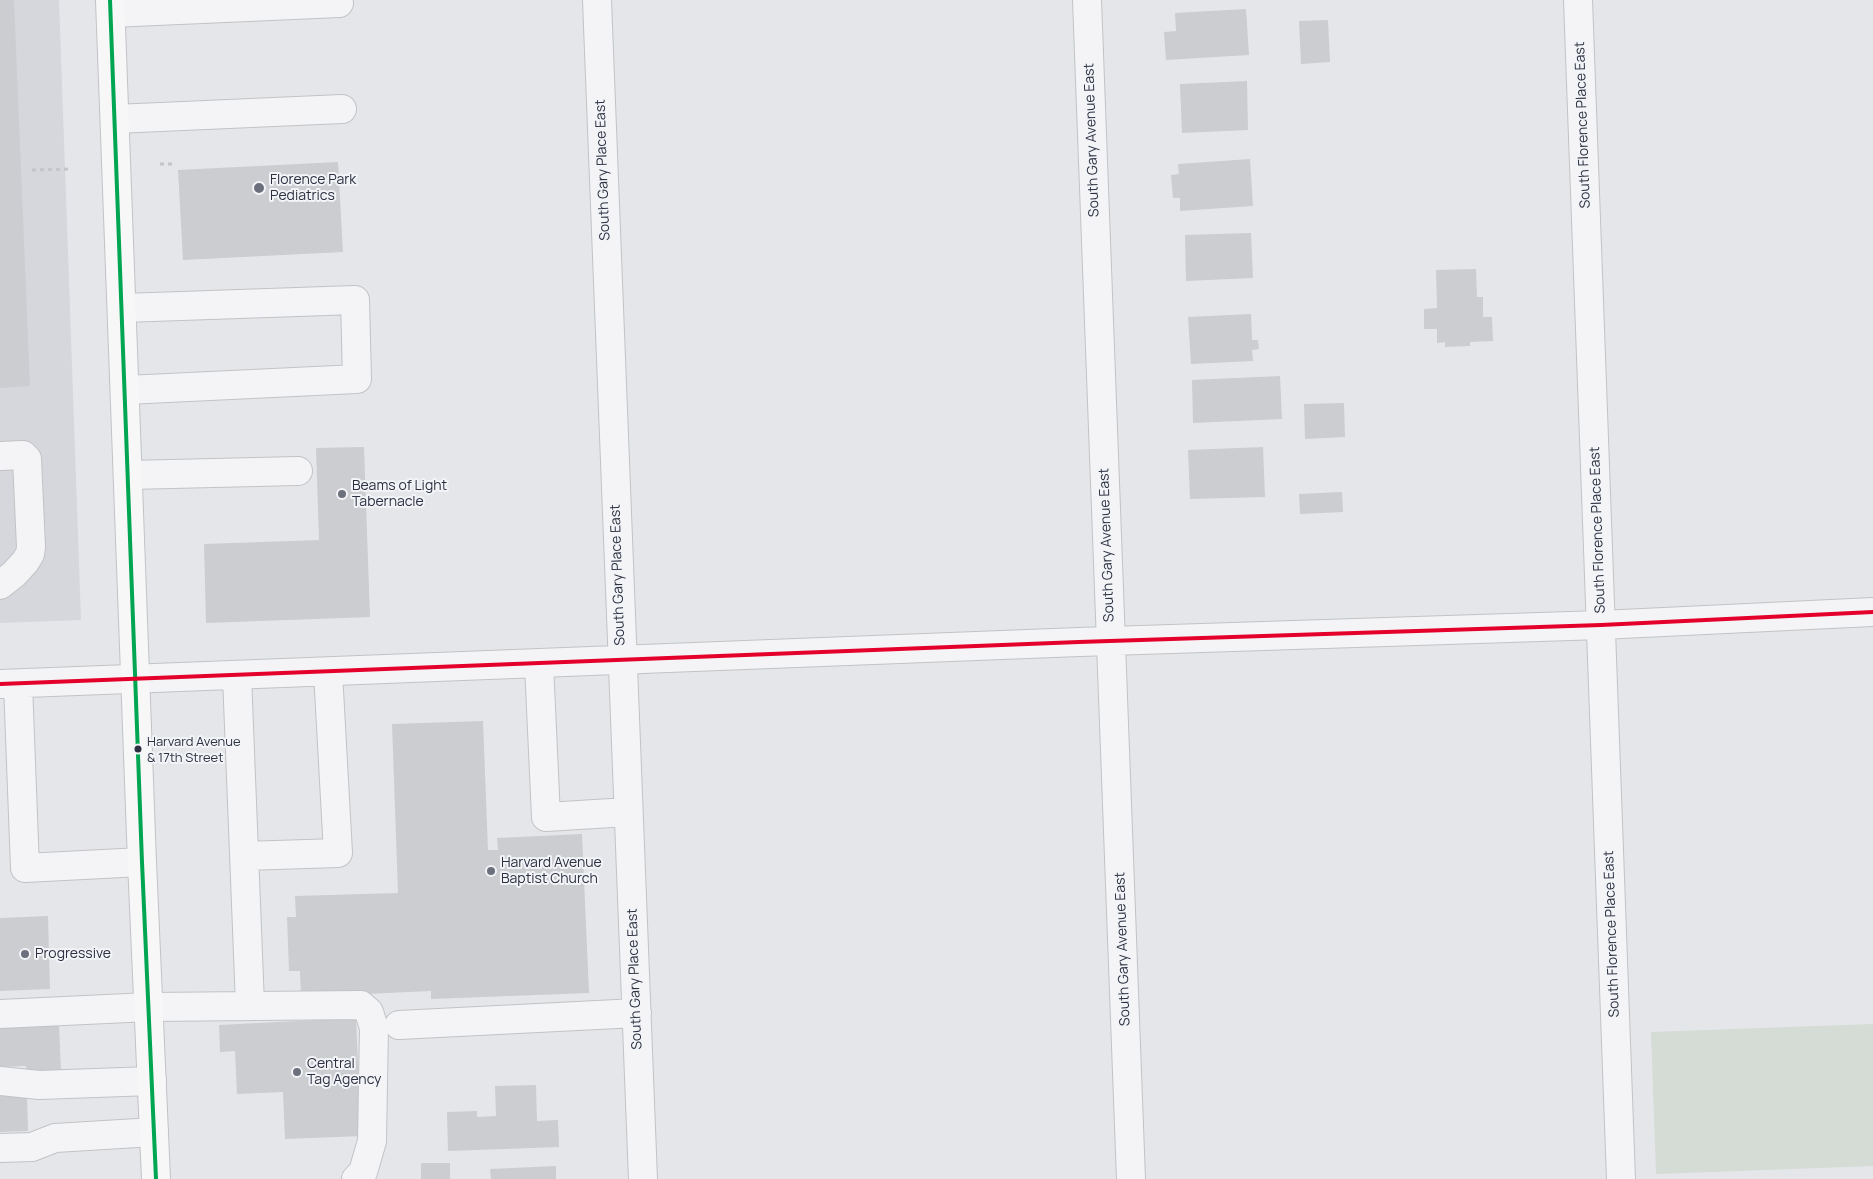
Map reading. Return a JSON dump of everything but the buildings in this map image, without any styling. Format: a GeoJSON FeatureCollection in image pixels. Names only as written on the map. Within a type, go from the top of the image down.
{"type":"FeatureCollection","features":[{"type":"Feature","properties":{"kind":"main road"},"geometry":{"type":"LineString","coordinates":[[111,6],[142,862],[156,1179]]}},
{"type":"Feature","properties":{"kind":"street","name":"South Gary Place East"},"geometry":{"type":"LineString","coordinates":[[596,0],[643,1179]]}},
{"type":"Feature","properties":{"kind":"street","name":"South Gary Avenue East"},"geometry":{"type":"LineString","coordinates":[[1086,0],[1132,1179]]}},
{"type":"Feature","properties":{"kind":"street","name":"South Florence Place East"},"geometry":{"type":"LineString","coordinates":[[1578,0],[1621,1179]]}},
{"type":"Feature","properties":{"kind":"street"},"geometry":{"type":"LineString","coordinates":[[111,6],[339,3]]}},
{"type":"Feature","properties":{"kind":"street"},"geometry":{"type":"LineString","coordinates":[[115,119],[342,109]]}},
{"type":"Feature","properties":{"kind":"street"},"geometry":{"type":"LineString","coordinates":[[123,308],[355,300],[357,379],[126,390]]}},
{"type":"Feature","properties":{"kind":"street"},"geometry":{"type":"LineString","coordinates":[[0,456],[23,455],[27,460],[31,547],[26,562],[0,585]]}},
{"type":"Feature","properties":{"kind":"street"},"geometry":{"type":"LineString","coordinates":[[129,475],[298,470]]}},
{"type":"Feature","properties":{"kind":"street"},"geometry":{"type":"LineString","coordinates":[[142,862],[25,868],[9,684],[1111,641],[1601,625],[1873,612]]}},
{"type":"Feature","properties":{"kind":"street"},"geometry":{"type":"LineString","coordinates":[[539,664],[546,817],[628,812]]}},
{"type":"Feature","properties":{"kind":"street"},"geometry":{"type":"LineString","coordinates":[[244,856],[338,852],[328,672]]}},
{"type":"Feature","properties":{"kind":"street"},"geometry":{"type":"LineString","coordinates":[[237,676],[250,1005]]}},
{"type":"Feature","properties":{"kind":"street"},"geometry":{"type":"LineString","coordinates":[[0,1014],[149,1007],[361,1005],[369,1012],[374,1028],[372,1141],[363,1172],[356,1179]]}},
{"type":"Feature","properties":{"kind":"street"},"geometry":{"type":"LineString","coordinates":[[399,1025],[637,1013]]}},
{"type":"Feature","properties":{"kind":"street"},"geometry":{"type":"LineString","coordinates":[[0,1081],[39,1086],[152,1081]]}},
{"type":"Feature","properties":{"kind":"street"},"geometry":{"type":"LineString","coordinates":[[0,1148],[32,1147],[55,1138],[154,1132]]}},
{"type":"Feature","properties":{"kind":"path"},"geometry":{"type":"LineString","coordinates":[[160,164],[173,164]]}},
{"type":"Feature","properties":{"kind":"path"},"geometry":{"type":"LineString","coordinates":[[32,170],[71,168]]}},
{"type":"Feature","properties":{"kind":"shaded area"},"geometry":{"type":"Polygon","coordinates":[[[0,0],[59,0],[81,620],[0,623],[0,0]]]}},
{"type":"Feature","properties":{"kind":"shaded area"},"geometry":{"type":"Polygon","coordinates":[[[1873,1024],[1873,1166],[1656,1174],[1651,1032],[1873,1024]]]}},
{"type":"Feature","properties":{"kind":"transit line"},"geometry":{"type":"LineString","coordinates":[[110,0],[142,862],[156,1179]]}},
{"type":"Feature","properties":{"kind":"transit line"},"geometry":{"type":"LineString","coordinates":[[0,684],[1079,642],[1601,625],[1873,612]]}},
{"type":"Feature","properties":{"kind":"place","name":"Florence Park Pediatrics"},"geometry":{"type":"Point","coordinates":[259,188]}},
{"type":"Feature","properties":{"kind":"place","name":"Beams of Light Tabernacle"},"geometry":{"type":"Point","coordinates":[342,494]}},
{"type":"Feature","properties":{"kind":"place","name":"Harvard Avenue & 17th Street"},"geometry":{"type":"Point","coordinates":[138,749]}},
{"type":"Feature","properties":{"kind":"place","name":"Harvard Avenue Baptist Church"},"geometry":{"type":"Point","coordinates":[491,871]}},
{"type":"Feature","properties":{"kind":"place","name":"Progressive"},"geometry":{"type":"Point","coordinates":[25,954]}},
{"type":"Feature","properties":{"kind":"place","name":"Central Tag Agency"},"geometry":{"type":"Point","coordinates":[297,1072]}}]}
